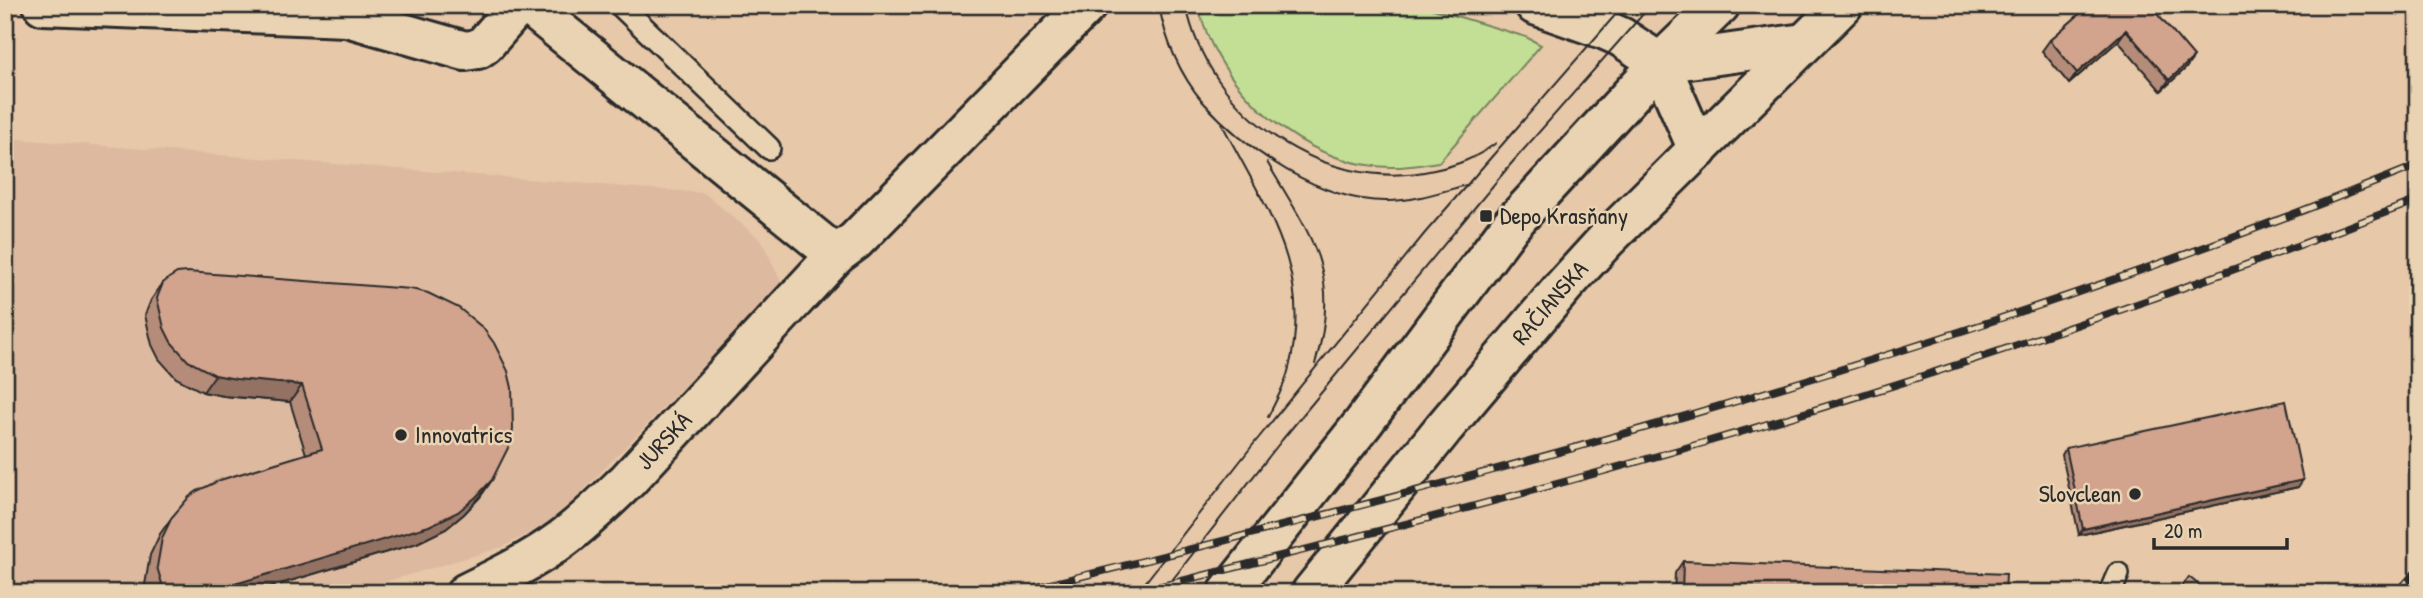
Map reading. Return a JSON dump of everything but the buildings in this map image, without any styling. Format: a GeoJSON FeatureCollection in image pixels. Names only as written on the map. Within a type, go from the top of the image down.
{"type":"FeatureCollection","features":[{"type":"Feature","properties":{"kind":"street"},"geometry":{"type":"LineString","coordinates":[[60,6],[183,8],[347,17],[465,51],[478,49],[485,44],[519,5]]}},
{"type":"Feature","properties":{"kind":"street"},"geometry":{"type":"LineString","coordinates":[[528,5],[836,255]]}},
{"type":"Feature","properties":{"kind":"street","name":"JURSKÁ"},"geometry":{"type":"LineString","coordinates":[[466,593],[511,572],[552,545],[607,500],[648,460],[836,255],[855,241],[1087,5]]}},
{"type":"Feature","properties":{"kind":"street"},"geometry":{"type":"LineString","coordinates":[[1535,5],[1612,33],[1660,63],[1698,150]]}},
{"type":"Feature","properties":{"kind":"street"},"geometry":{"type":"LineString","coordinates":[[1228,593],[1364,422],[1511,225],[1660,63],[1720,5]]}},
{"type":"Feature","properties":{"kind":"street","name":"RAČIANSKA"},"geometry":{"type":"LineString","coordinates":[[1311,593],[1443,429],[1564,286],[1606,240],[1843,5]]}},
{"type":"Feature","properties":{"kind":"street"},"geometry":{"type":"LineString","coordinates":[[1660,63],[1804,43]]}},
{"type":"Feature","properties":{"kind":"lane"},"geometry":{"type":"LineString","coordinates":[[620,5],[769,148]]}},
{"type":"Feature","properties":{"kind":"shaded area"},"geometry":{"type":"Polygon","coordinates":[[[5,138],[704,193],[762,241],[782,284],[557,518],[503,547],[348,593],[5,593],[5,138]]]}},
{"type":"Feature","properties":{"kind":"green space"},"geometry":{"type":"Polygon","coordinates":[[[1197,5],[1420,5],[1526,37],[1541,45],[1439,162],[1396,167],[1362,164],[1336,157],[1310,145],[1263,112],[1243,92],[1226,69],[1210,40],[1197,5]]]}},
{"type":"Feature","properties":{"kind":"tram line"},"geometry":{"type":"LineString","coordinates":[[1159,5],[1175,56],[1195,92],[1241,138],[1286,170],[1336,193],[1362,199],[1407,199],[1466,185]]}},
{"type":"Feature","properties":{"kind":"tram line"},"geometry":{"type":"LineString","coordinates":[[1186,5],[1199,45],[1219,81],[1245,112],[1277,138],[1313,158],[1352,170],[1393,175],[1451,166],[1474,157],[1496,143]]}},
{"type":"Feature","properties":{"kind":"tram line"},"geometry":{"type":"LineString","coordinates":[[1137,593],[1425,233],[1624,5]]}},
{"type":"Feature","properties":{"kind":"tram line"},"geometry":{"type":"LineString","coordinates":[[1162,593],[1282,440],[1510,165],[1651,5]]}},
{"type":"Feature","properties":{"kind":"tram line"},"geometry":{"type":"LineString","coordinates":[[1222,124],[1281,240],[1290,269],[1295,300],[1295,333],[1289,368],[1268,417]]}},
{"type":"Feature","properties":{"kind":"tram line"},"geometry":{"type":"LineString","coordinates":[[1267,162],[1309,235],[1324,280],[1323,332],[1315,364]]}},
{"type":"Feature","properties":{"kind":"railway"},"geometry":{"type":"LineString","coordinates":[[1013,593],[1370,503],[1724,405],[2074,294],[2247,232],[2418,165]]}},
{"type":"Feature","properties":{"kind":"railway"},"geometry":{"type":"LineString","coordinates":[[1134,593],[1477,505],[1775,422],[2053,333],[2236,269],[2418,200]]}},
{"type":"Feature","properties":{"kind":"railway"},"geometry":{"type":"LineString","coordinates":[[2397,593],[2418,570]]}},
{"type":"Feature","properties":{"kind":"place","name":"Depo Krasňany"},"geometry":{"type":"Point","coordinates":[1486,216]}},
{"type":"Feature","properties":{"kind":"place","name":"Innovatrics"},"geometry":{"type":"Point","coordinates":[401,435]}},
{"type":"Feature","properties":{"kind":"place","name":"Slovclean"},"geometry":{"type":"Point","coordinates":[2135,494]}}]}
